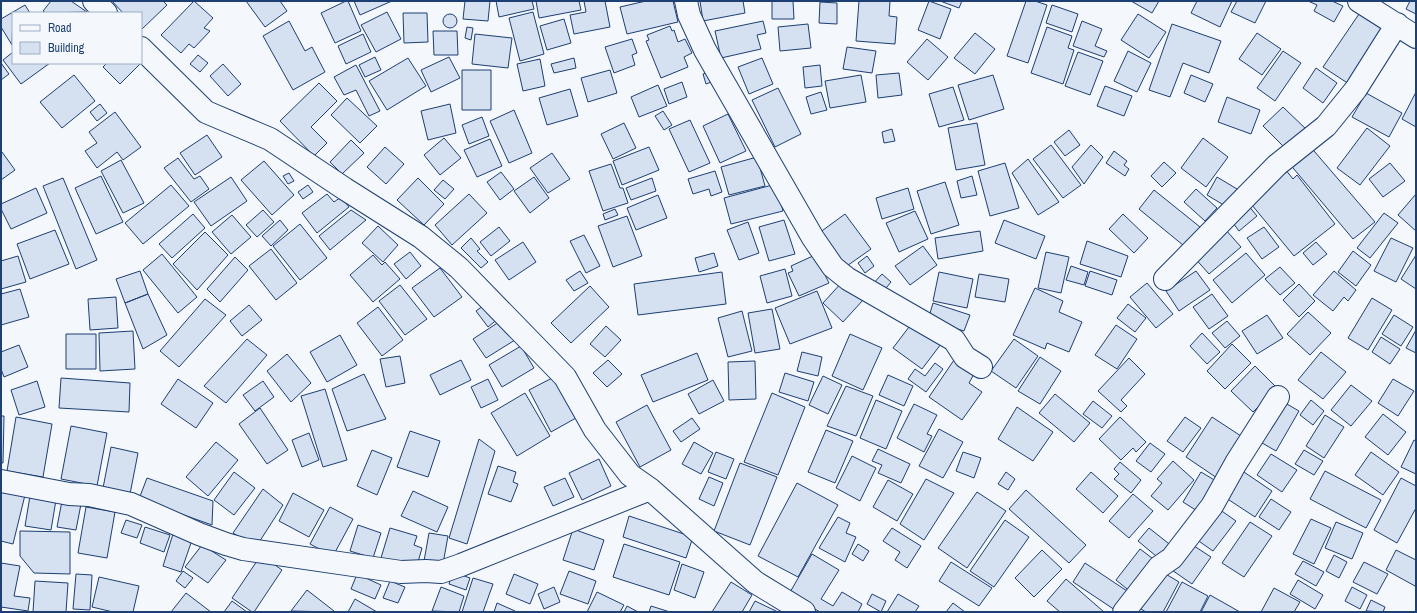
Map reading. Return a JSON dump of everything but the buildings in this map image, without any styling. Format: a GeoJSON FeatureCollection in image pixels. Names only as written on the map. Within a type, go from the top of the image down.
{"type":"FeatureCollection","features":[{"type":"Feature","properties":{"kind":"street"},"geometry":{"type":"LineString","coordinates":[[94,1],[105,12]]}},
{"type":"Feature","properties":{"kind":"street"},"geometry":{"type":"LineString","coordinates":[[686,1],[688,16],[705,50],[813,238],[833,266],[860,287],[954,340],[965,357],[981,367]]}},
{"type":"Feature","properties":{"kind":"street"},"geometry":{"type":"LineString","coordinates":[[1359,1],[1416,37]]}},
{"type":"Feature","properties":{"kind":"street"},"geometry":{"type":"LineString","coordinates":[[1165,279],[1277,165],[1326,126],[1356,88],[1396,24]]}},
{"type":"Feature","properties":{"kind":"street"},"geometry":{"type":"LineString","coordinates":[[142,49],[206,112],[270,139],[421,237],[459,268],[565,377],[595,430],[630,475],[650,489],[755,582],[804,612]]}},
{"type":"Feature","properties":{"kind":"street"},"geometry":{"type":"LineString","coordinates":[[1124,612],[1159,567],[1172,558],[1212,506],[1236,463],[1278,397]]}},
{"type":"Feature","properties":{"kind":"street"},"geometry":{"type":"LineString","coordinates":[[1,481],[69,494],[90,495],[131,504],[199,534],[243,549],[401,572],[441,572],[461,566],[650,489]]}}]}
